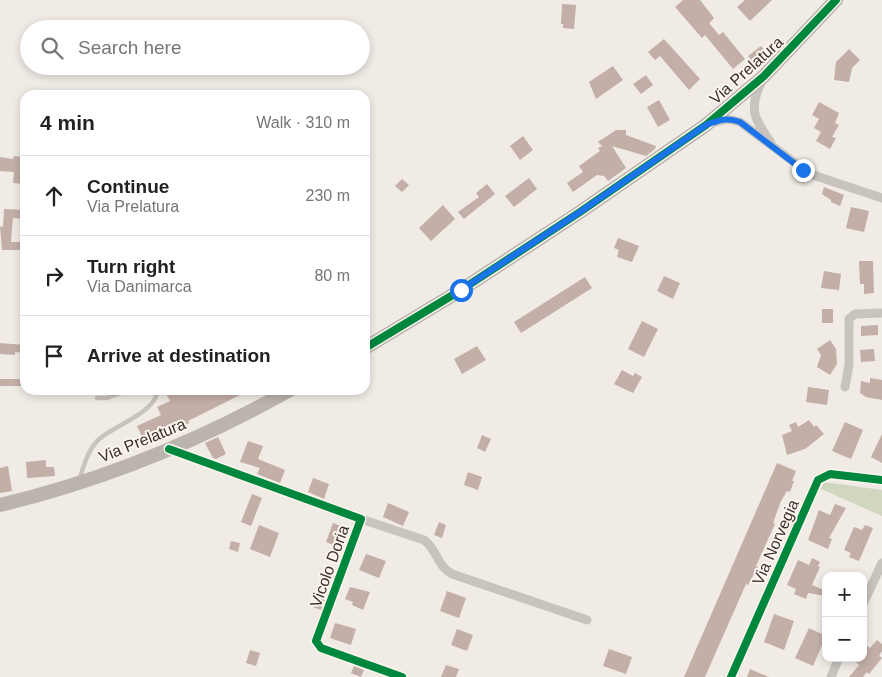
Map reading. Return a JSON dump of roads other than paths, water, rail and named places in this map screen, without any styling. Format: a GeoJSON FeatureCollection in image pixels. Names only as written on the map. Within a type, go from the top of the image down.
{"type":"FeatureCollection","features":[{"type":"Feature","properties":{"kind":"street","name":"Via Prelatura"},"geometry":{"type":"LineString","coordinates":[[370,345],[492,270],[706,125],[764,76],[836,0]]}},
{"type":"Feature","properties":{"kind":"street"},"geometry":{"type":"LineString","coordinates":[[764,76],[754,96],[753,107],[757,121],[776,149]]}},
{"type":"Feature","properties":{"kind":"street"},"geometry":{"type":"LineString","coordinates":[[706,125],[723,119],[735,121],[814,175],[882,198]]}},
{"type":"Feature","properties":{"kind":"street"},"geometry":{"type":"LineString","coordinates":[[845,387],[849,365],[849,319],[855,314],[882,313]]}},
{"type":"Feature","properties":{"kind":"street","name":"Via Prelatura"},"geometry":{"type":"LineString","coordinates":[[0,505],[78,483],[169,449],[280,395]]}},
{"type":"Feature","properties":{"kind":"street","name":"Vicolo Doria"},"geometry":{"type":"LineString","coordinates":[[169,449],[424,540],[430,546],[440,565],[452,574],[587,620]]}},
{"type":"Feature","properties":{"kind":"street","name":"Via Norvegia"},"geometry":{"type":"LineString","coordinates":[[731,677],[817,481],[822,476],[830,474],[882,480]]}},
{"type":"Feature","properties":{"kind":"street","name":"Vicolo Doria"},"geometry":{"type":"LineString","coordinates":[[361,519],[316,641],[321,648],[402,677]]}},
{"type":"Feature","properties":{"kind":"street"},"geometry":{"type":"LineString","coordinates":[[867,595],[882,563]]}},
{"type":"Feature","properties":{"kind":"street"},"geometry":{"type":"LineString","coordinates":[[831,677],[837,662]]}},
{"type":"Feature","properties":{"kind":"lane"},"geometry":{"type":"LineString","coordinates":[[97,398],[114,395]]}},
{"type":"Feature","properties":{"kind":"lane"},"geometry":{"type":"LineString","coordinates":[[78,483],[88,454],[97,442],[110,431],[151,406],[156,395]]}}]}
